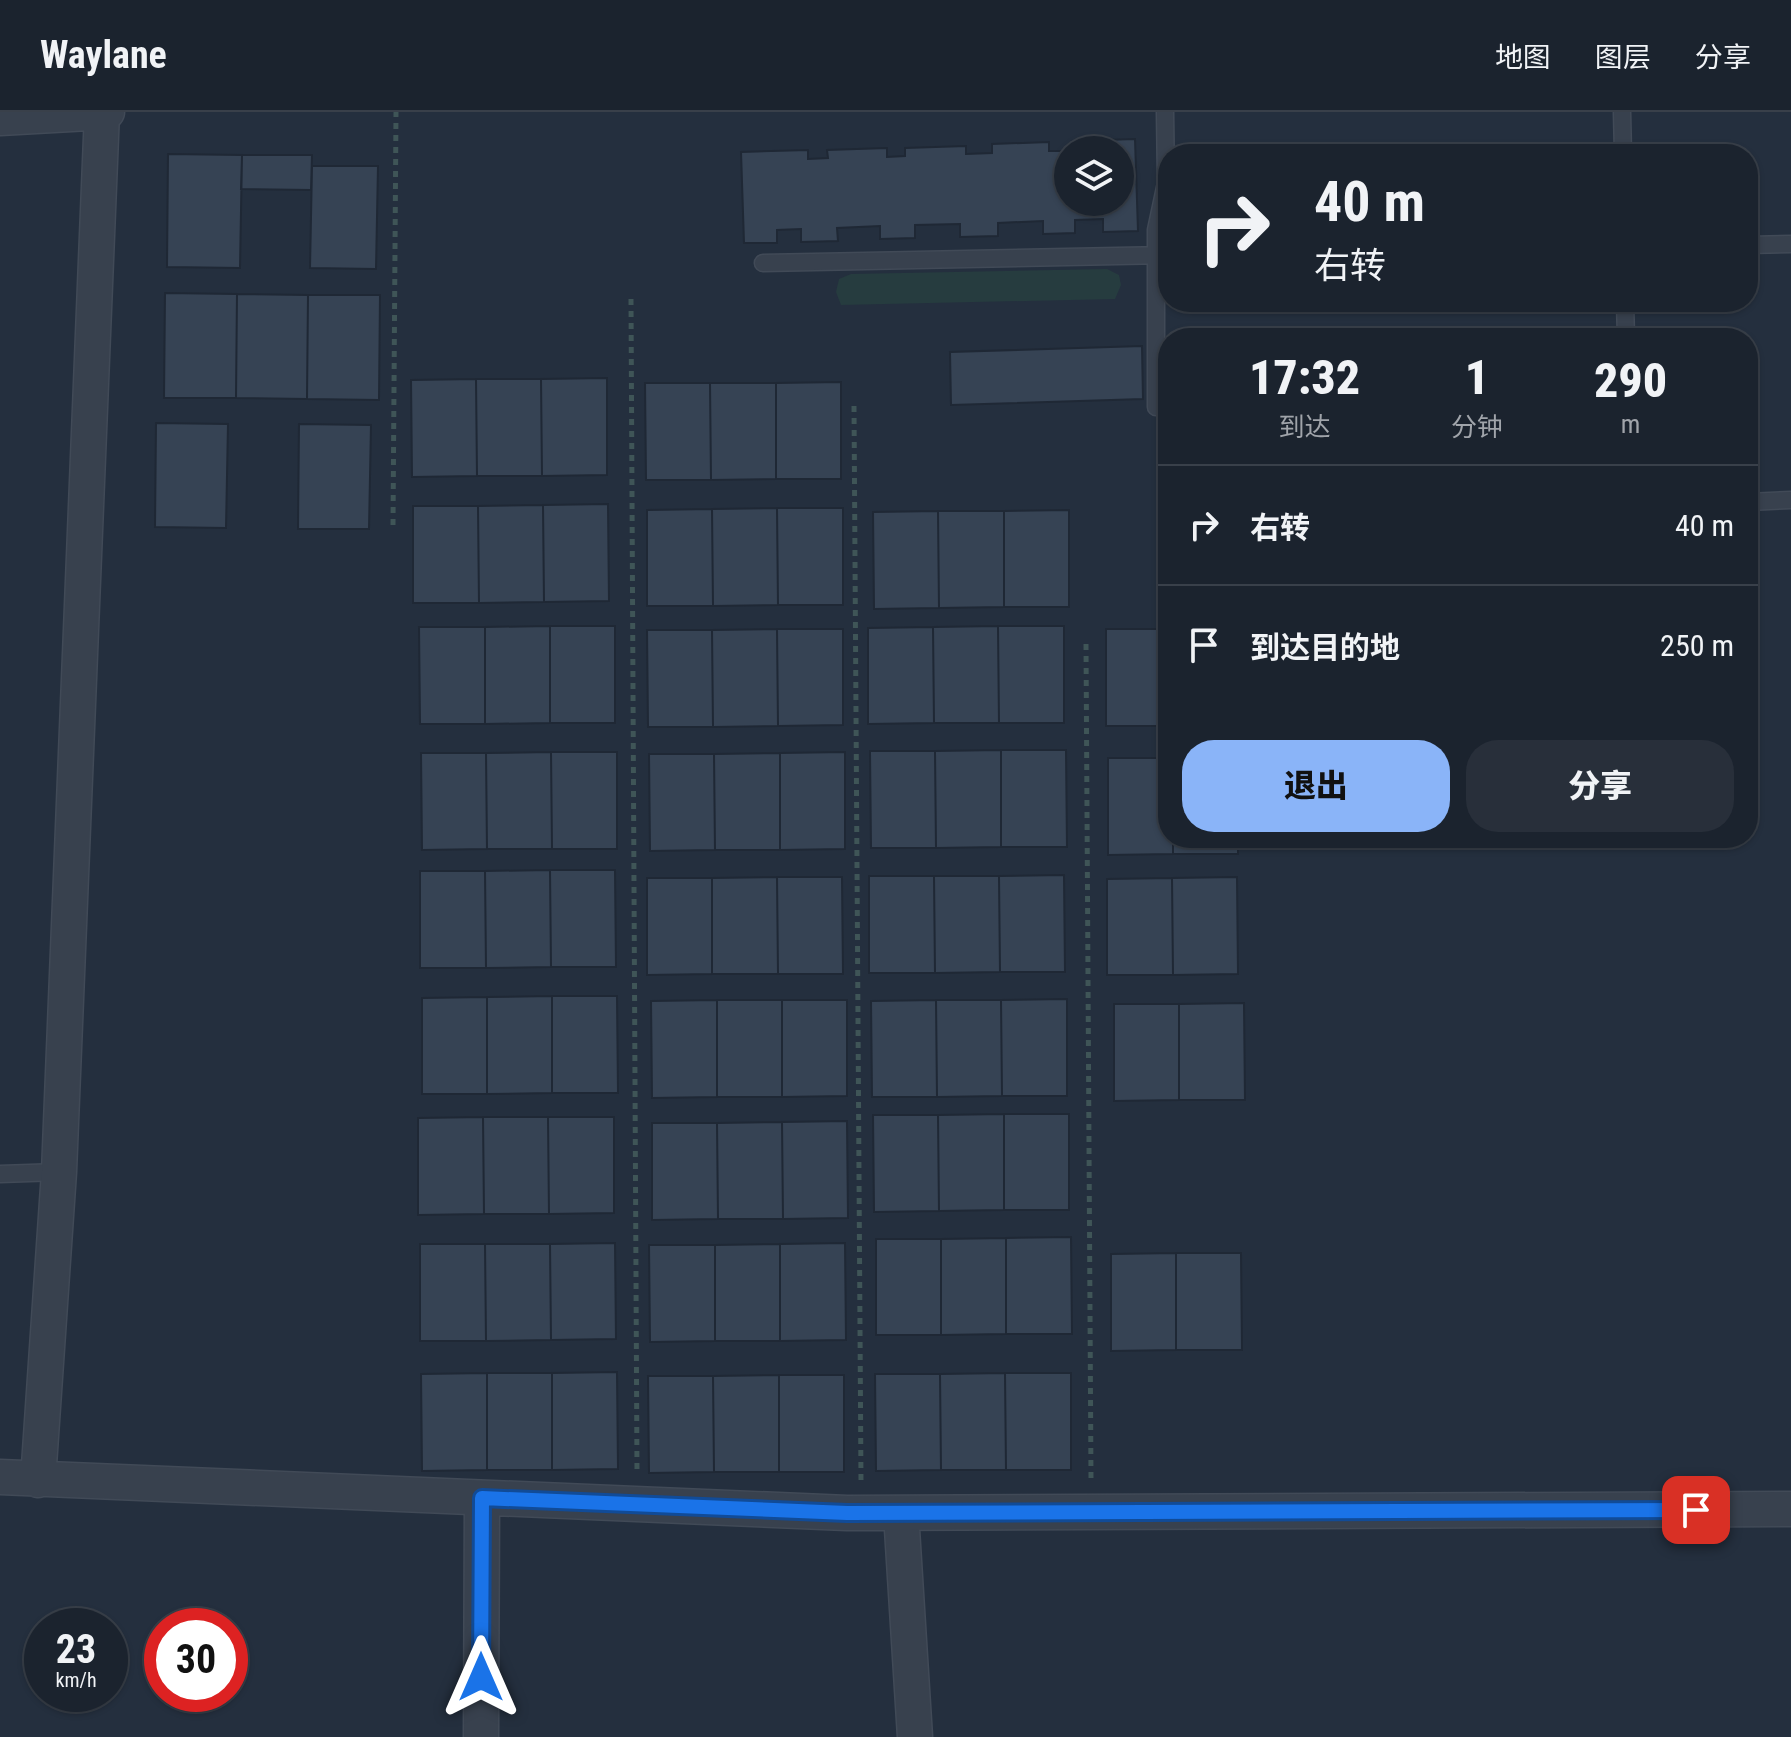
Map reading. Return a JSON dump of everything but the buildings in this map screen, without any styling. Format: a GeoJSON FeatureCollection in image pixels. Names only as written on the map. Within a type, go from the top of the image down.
{"type":"FeatureCollection","features":[{"type":"Feature","properties":{"kind":"street"},"geometry":{"type":"LineString","coordinates":[[0,118],[104,112],[59,1172],[38,1480]]}},
{"type":"Feature","properties":{"kind":"street"},"geometry":{"type":"LineString","coordinates":[[0,1477],[862,1513],[1791,1509]]}},
{"type":"Feature","properties":{"kind":"street"},"geometry":{"type":"LineString","coordinates":[[481,1737],[482,1498]]}},
{"type":"Feature","properties":{"kind":"street"},"geometry":{"type":"LineString","coordinates":[[901,1513],[915,1737]]}},
{"type":"Feature","properties":{"kind":"lane"},"geometry":{"type":"LineString","coordinates":[[1165,112],[1165,144]]}},
{"type":"Feature","properties":{"kind":"lane"},"geometry":{"type":"LineString","coordinates":[[1622,112],[1623,144]]}},
{"type":"Feature","properties":{"kind":"lane"},"geometry":{"type":"LineString","coordinates":[[1758,245],[1791,244]]}},
{"type":"Feature","properties":{"kind":"lane"},"geometry":{"type":"LineString","coordinates":[[763,263],[1158,256]]}},
{"type":"Feature","properties":{"kind":"lane"},"geometry":{"type":"LineString","coordinates":[[1156,407],[1158,357]]}},
{"type":"Feature","properties":{"kind":"lane"},"geometry":{"type":"LineString","coordinates":[[1758,502],[1791,500]]}},
{"type":"Feature","properties":{"kind":"lane"},"geometry":{"type":"LineString","coordinates":[[0,1174],[59,1172]]}},
{"type":"Feature","properties":{"kind":"path"},"geometry":{"type":"LineString","coordinates":[[393,525],[396,112]]}},
{"type":"Feature","properties":{"kind":"path"},"geometry":{"type":"LineString","coordinates":[[631,299],[637,1504]]}},
{"type":"Feature","properties":{"kind":"path"},"geometry":{"type":"LineString","coordinates":[[854,406],[862,1513]]}},
{"type":"Feature","properties":{"kind":"path"},"geometry":{"type":"LineString","coordinates":[[1086,644],[1092,1512]]}},
{"type":"Feature","properties":{"kind":"green space"},"geometry":{"type":"Polygon","coordinates":[[[1107,269],[1119,275],[1121,285],[1115,299],[841,305],[836,292],[839,279],[851,274],[1107,269]]]}},
{"type":"Feature","properties":{"kind":"route"},"geometry":{"type":"LineString","coordinates":[[481,1677],[482,1498],[847,1513],[1696,1510]]}}]}
